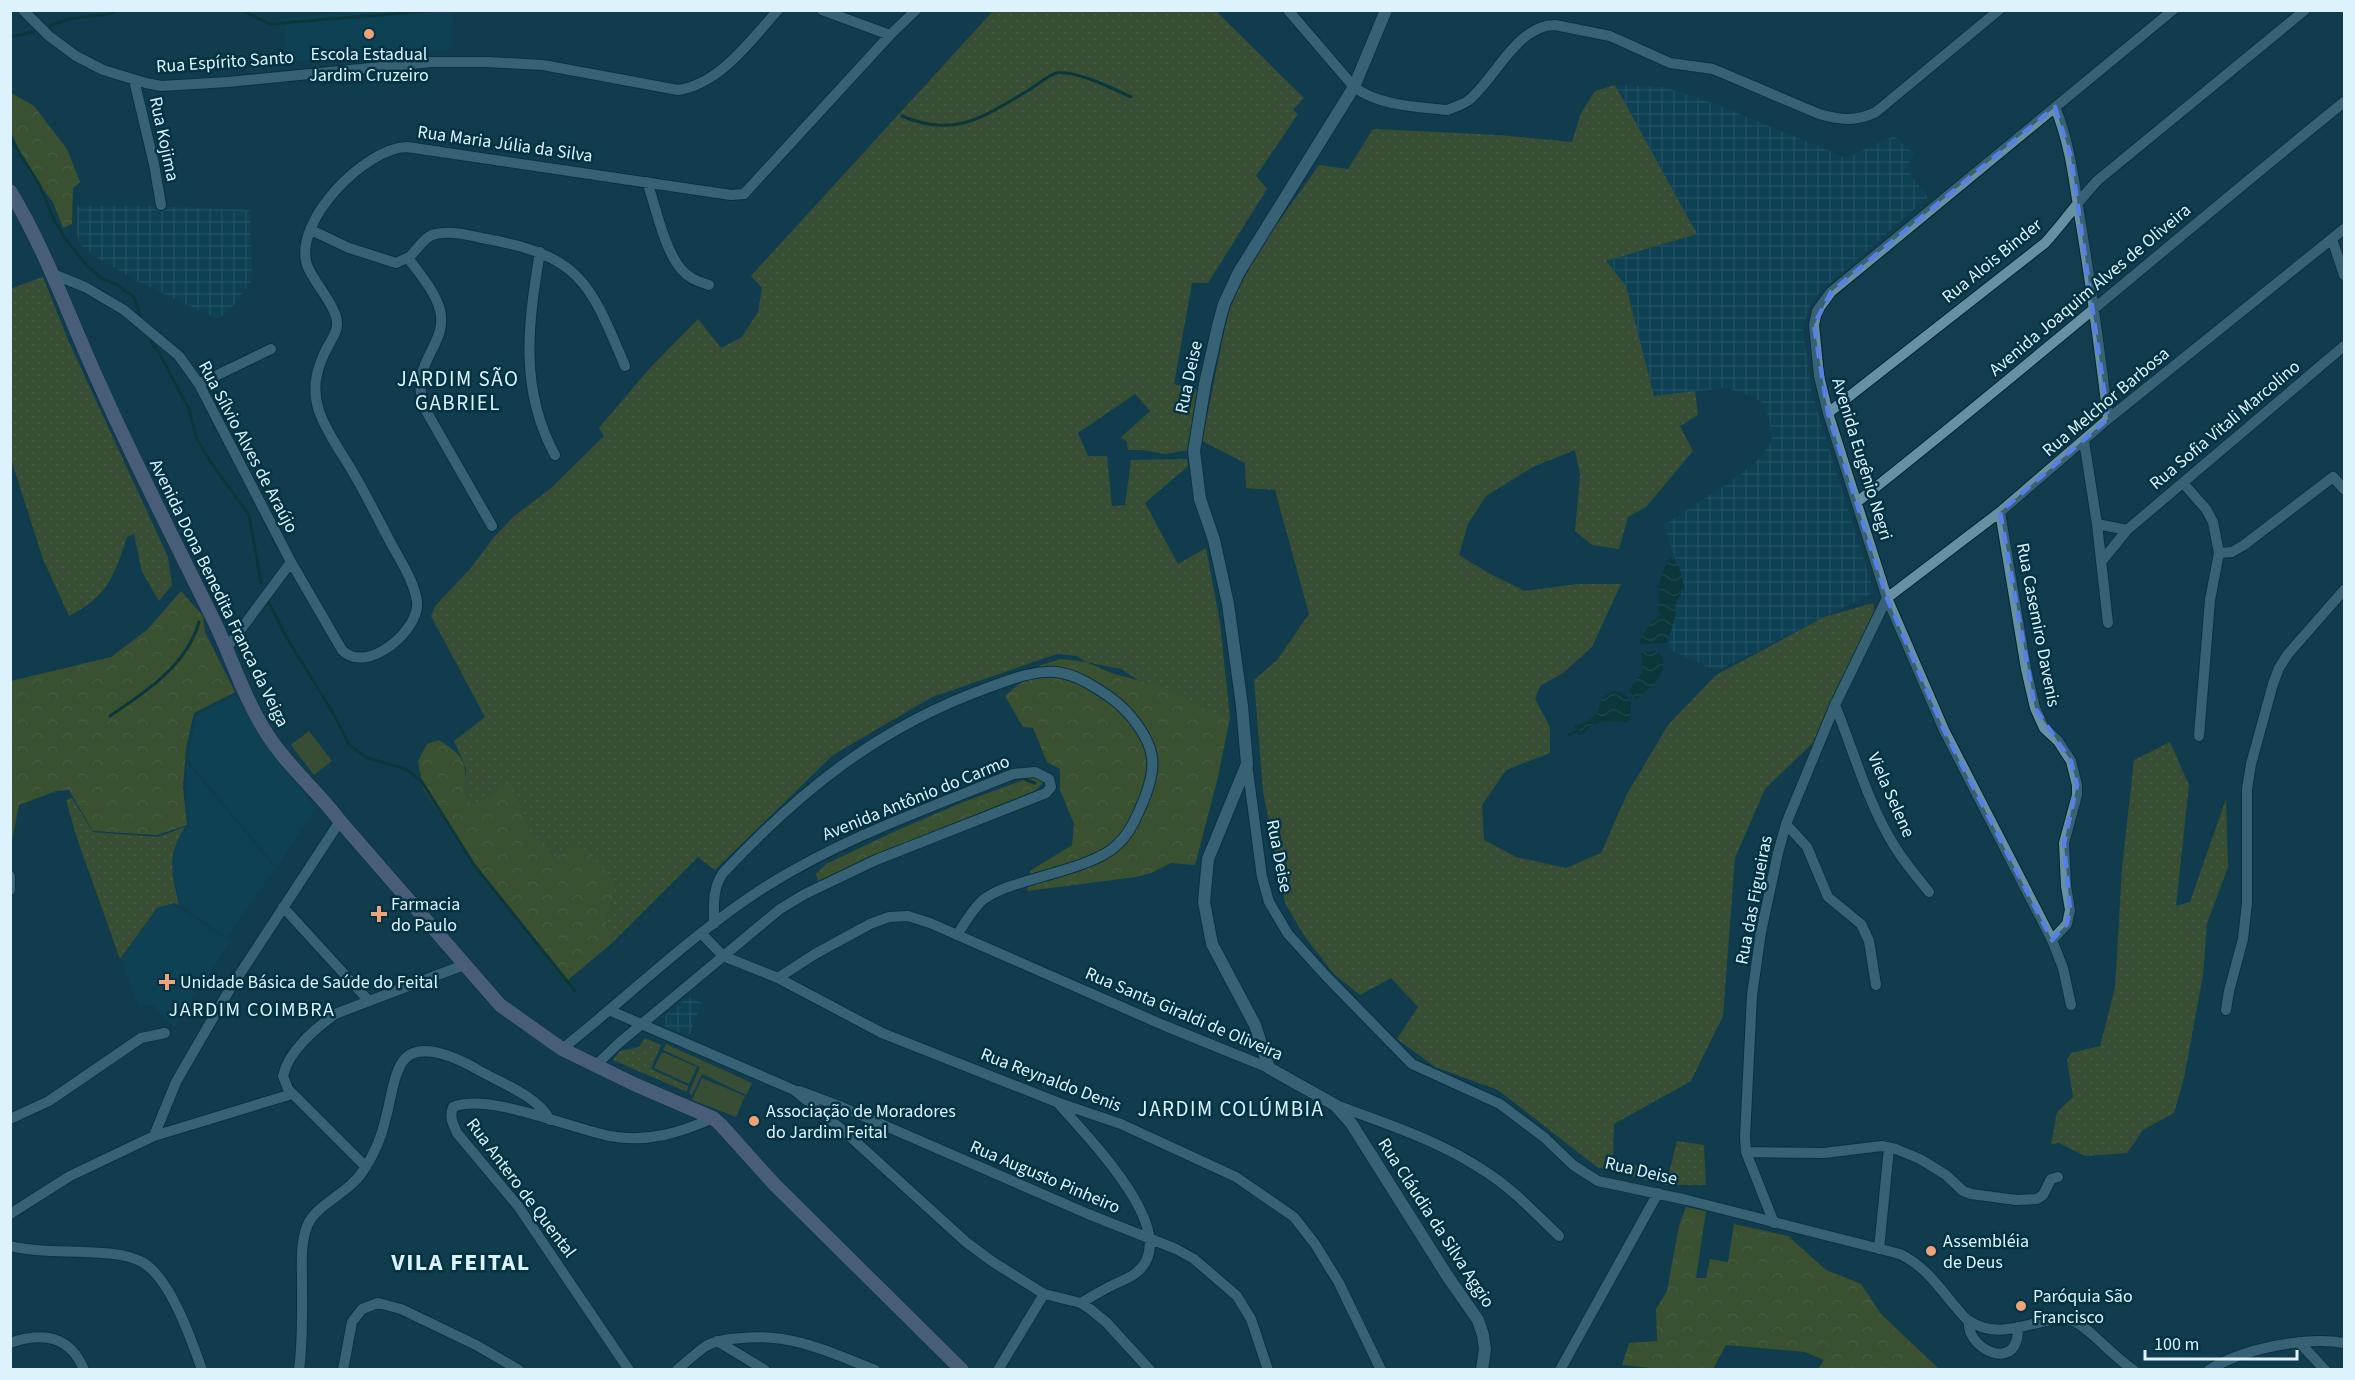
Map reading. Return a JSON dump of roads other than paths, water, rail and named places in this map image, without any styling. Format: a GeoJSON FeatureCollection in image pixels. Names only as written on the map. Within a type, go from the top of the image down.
{"type":"FeatureCollection","features":[{"type":"Feature","properties":{"kind":"main road","name":"Avenida Dona Benedita Franca da Veiga"},"geometry":{"type":"LineString","coordinates":[[10,191],[40,244],[136,466],[227,648],[267,734],[288,762],[319,794],[500,1005],[562,1049],[713,1118],[727,1130],[774,1184],[962,1370]]}},
{"type":"Feature","properties":{"kind":"street","name":"Rua Espírito Santo"},"geometry":{"type":"LineString","coordinates":[[23,10],[49,36],[76,56],[103,70],[162,86],[431,62],[487,62],[543,65],[678,90],[690,88],[709,79],[735,56],[778,10]]}},
{"type":"Feature","properties":{"kind":"street"},"geometry":{"type":"LineString","coordinates":[[822,10],[890,35]]}},
{"type":"Feature","properties":{"kind":"street","name":"Rua Maria Júlia da Silva"},"geometry":{"type":"LineString","coordinates":[[342,650],[347,656],[360,659],[378,654],[411,624],[417,611],[417,600],[404,566],[355,475],[325,427],[314,395],[321,360],[337,325],[336,316],[315,282],[305,253],[311,230],[320,212],[337,188],[355,170],[386,150],[396,147],[447,151],[731,195],[744,194],[890,35],[916,10]]}},
{"type":"Feature","properties":{"kind":"street"},"geometry":{"type":"LineString","coordinates":[[1288,10],[1354,87],[1369,96],[1380,99],[1447,110],[1458,106],[1473,96],[1503,60],[1530,33],[1546,25],[1555,24],[1610,36],[1670,63],[1713,69],[1819,114],[1851,120],[1876,112],[1999,10]]}},
{"type":"Feature","properties":{"kind":"street","name":"Rua Deise"},"geometry":{"type":"LineString","coordinates":[[1386,10],[1354,87],[1239,272],[1224,304],[1194,451],[1200,499],[1214,540],[1228,604],[1262,877],[1269,902],[1288,934],[1341,993],[1412,1064],[1500,1104],[1586,1175],[1598,1181],[1658,1193],[1900,1254],[1913,1261],[1934,1280],[1968,1321],[1972,1338],[1983,1349],[1990,1352],[1999,1353],[2013,1348],[2018,1327]]}},
{"type":"Feature","properties":{"kind":"street","name":"Avenida Eugênio Negri"},"geometry":{"type":"LineString","coordinates":[[2071,1005],[2063,968],[2052,940],[1944,730],[1887,598],[1828,413],[1814,339],[1815,318],[1823,300],[2173,10]]}},
{"type":"Feature","properties":{"kind":"street","name":"Rua Alois Binder"},"geometry":{"type":"LineString","coordinates":[[1828,413],[2045,243],[2066,221],[2098,180],[2305,10]]}},
{"type":"Feature","properties":{"kind":"street","name":"Rua Kojima"},"geometry":{"type":"LineString","coordinates":[[134,80],[148,134],[161,205]]}},
{"type":"Feature","properties":{"kind":"street","name":"Avenida Joaquim Alves de Oliveira"},"geometry":{"type":"LineString","coordinates":[[1857,502],[1961,420],[2344,102]]}},
{"type":"Feature","properties":{"kind":"street"},"geometry":{"type":"LineString","coordinates":[[2055,107],[2063,126],[2071,157],[2095,307],[2108,419]]}},
{"type":"Feature","properties":{"kind":"street"},"geometry":{"type":"LineString","coordinates":[[647,182],[665,237],[680,269],[691,278],[709,285]]}},
{"type":"Feature","properties":{"kind":"street","name":"Rua Melchor Barbosa"},"geometry":{"type":"LineString","coordinates":[[1887,598],[2000,512],[2108,419],[2344,229]]}},
{"type":"Feature","properties":{"kind":"street"},"geometry":{"type":"LineString","coordinates":[[311,230],[349,248],[396,262],[408,258],[430,236],[452,233],[540,252],[563,263],[581,278],[594,298],[625,366]]}},
{"type":"Feature","properties":{"kind":"street"},"geometry":{"type":"LineString","coordinates":[[2332,239],[2344,275]]}},
{"type":"Feature","properties":{"kind":"street"},"geometry":{"type":"LineString","coordinates":[[540,252],[530,324],[531,379],[534,405],[540,424],[555,455]]}},
{"type":"Feature","properties":{"kind":"street"},"geometry":{"type":"LineString","coordinates":[[408,258],[436,299],[441,315],[440,330],[420,379],[421,398],[425,409],[492,526]]}},
{"type":"Feature","properties":{"kind":"street","name":"Rua Sílvio Alves de Araújo"},"geometry":{"type":"LineString","coordinates":[[53,274],[85,287],[124,310],[179,356],[199,384],[291,561],[342,650]]}},
{"type":"Feature","properties":{"kind":"street","name":"Rua Sofia Vitali Marcolino"},"geometry":{"type":"LineString","coordinates":[[2101,562],[2127,530],[2344,346]]}},
{"type":"Feature","properties":{"kind":"street"},"geometry":{"type":"LineString","coordinates":[[199,384],[271,349]]}},
{"type":"Feature","properties":{"kind":"street"},"geometry":{"type":"LineString","coordinates":[[2084,441],[2097,524],[2108,623]]}},
{"type":"Feature","properties":{"kind":"street"},"geometry":{"type":"LineString","coordinates":[[2219,554],[2232,552],[2244,545],[2333,477],[2344,489]]}},
{"type":"Feature","properties":{"kind":"street"},"geometry":{"type":"LineString","coordinates":[[2183,483],[2206,509],[2213,522],[2219,554],[2210,600],[2199,736]]}},
{"type":"Feature","properties":{"kind":"street","name":"Rua Casemiro Davenis"},"geometry":{"type":"LineString","coordinates":[[2000,512],[2026,669],[2035,708],[2044,728],[2064,749],[2071,761],[2076,779],[2077,795],[2064,843],[2066,886],[2070,910],[2067,924],[2052,940]]}},
{"type":"Feature","properties":{"kind":"street"},"geometry":{"type":"LineString","coordinates":[[2097,524],[2127,530]]}},
{"type":"Feature","properties":{"kind":"street","name":"Rua Sílvio Alves de Araújo"},"geometry":{"type":"LineString","coordinates":[[227,648],[291,561]]}},
{"type":"Feature","properties":{"kind":"street"},"geometry":{"type":"LineString","coordinates":[[2226,1010],[2243,939],[2247,903],[2247,789],[2251,764],[2273,684],[2279,668],[2294,647],[2344,590]]}},
{"type":"Feature","properties":{"kind":"street","name":"Rua das Figueiras"},"geometry":{"type":"LineString","coordinates":[[1774,1223],[1746,1152],[1745,1118],[1752,995],[1761,932],[1786,824],[1836,705],[1887,598]]}},
{"type":"Feature","properties":{"kind":"street"},"geometry":{"type":"LineString","coordinates":[[714,924],[715,892],[717,882],[723,873],[794,803],[842,763],[912,720],[960,698],[1014,678],[1038,673],[1062,673],[1078,679],[1115,700],[1146,736],[1152,751],[1152,771],[1139,811],[1128,832],[1116,846],[1100,856],[1011,885],[993,894],[978,906],[957,935]]}},
{"type":"Feature","properties":{"kind":"street","name":"Viela Selene"},"geometry":{"type":"LineString","coordinates":[[1836,705],[1870,797],[1887,832],[1896,848],[1929,892]]}},
{"type":"Feature","properties":{"kind":"street"},"geometry":{"type":"LineString","coordinates":[[1247,764],[1208,859],[1204,902],[1212,944],[1254,1025],[1269,1068]]}},
{"type":"Feature","properties":{"kind":"street","name":"Avenida Antônio do Carmo"},"geometry":{"type":"LineString","coordinates":[[562,1049],[714,924],[766,887],[809,862],[855,839],[1013,774],[1035,772],[1049,779],[1051,787],[1046,793],[876,860],[805,894],[780,909],[640,1025],[595,1066]]}},
{"type":"Feature","properties":{"kind":"street"},"geometry":{"type":"LineString","coordinates":[[154,1136],[176,1082],[230,989],[340,821]]}},
{"type":"Feature","properties":{"kind":"street"},"geometry":{"type":"LineString","coordinates":[[1786,824],[1807,847],[1828,897],[1853,916],[1866,934],[1876,985]]}},
{"type":"Feature","properties":{"kind":"street"},"geometry":{"type":"LineString","coordinates":[[10,876],[10,890]]}},
{"type":"Feature","properties":{"kind":"street"},"geometry":{"type":"LineString","coordinates":[[283,907],[368,1000]]}},
{"type":"Feature","properties":{"kind":"street","name":"Rua Santa Giraldi de Oliveira"},"geometry":{"type":"LineString","coordinates":[[778,978],[815,954],[870,924],[890,917],[908,916],[930,923],[1269,1068],[1335,1105],[1422,1138],[1484,1170],[1507,1187],[1559,1236]]}},
{"type":"Feature","properties":{"kind":"street","name":"Rua Reynaldo Denis"},"geometry":{"type":"LineString","coordinates":[[702,934],[723,956],[778,978],[882,1033],[1059,1103],[1121,1124],[1236,1177],[1294,1217],[1315,1244],[1339,1283],[1381,1370]]}},
{"type":"Feature","properties":{"kind":"street"},"geometry":{"type":"LineString","coordinates":[[366,1167],[292,1094],[283,1076],[289,1060],[319,1026],[335,1014],[464,965]]}},
{"type":"Feature","properties":{"kind":"street"},"geometry":{"type":"LineString","coordinates":[[611,1011],[794,1090],[845,1132],[966,1242],[1044,1294],[1080,1303],[1106,1322],[1150,1370]]}},
{"type":"Feature","properties":{"kind":"street"},"geometry":{"type":"LineString","coordinates":[[10,1119],[49,1101],[141,1038],[165,1033]]}},
{"type":"Feature","properties":{"kind":"street"},"geometry":{"type":"LineString","coordinates":[[299,1370],[302,1340],[302,1254],[308,1224],[313,1216],[350,1188],[366,1167],[380,1137],[402,1064],[411,1055],[441,1054],[474,1067],[532,1100],[546,1112],[550,1120],[610,1137],[645,1139],[667,1135],[713,1118]]}},
{"type":"Feature","properties":{"kind":"street","name":"Rua Augusto Pinheiro"},"geometry":{"type":"LineString","coordinates":[[794,1090],[857,1114],[1194,1259],[1237,1296],[1251,1319],[1268,1370]]}},
{"type":"Feature","properties":{"kind":"street"},"geometry":{"type":"LineString","coordinates":[[10,1214],[70,1176],[154,1136],[292,1094]]}},
{"type":"Feature","properties":{"kind":"street","name":"Rua Antero de Quental"},"geometry":{"type":"LineString","coordinates":[[550,1120],[475,1103],[464,1103],[453,1107],[451,1113],[451,1121],[457,1133],[519,1206],[629,1370]]}},
{"type":"Feature","properties":{"kind":"street"},"geometry":{"type":"LineString","coordinates":[[1059,1103],[1129,1188],[1140,1207],[1151,1239],[1146,1263],[1137,1273],[1080,1303]]}},
{"type":"Feature","properties":{"kind":"street","name":"Rua Cláudia da Silva Aggio"},"geometry":{"type":"LineString","coordinates":[[1335,1105],[1351,1123],[1478,1320],[1485,1349],[1482,1370]]}},
{"type":"Feature","properties":{"kind":"street"},"geometry":{"type":"LineString","coordinates":[[845,1132],[849,1121],[857,1114]]}},
{"type":"Feature","properties":{"kind":"street"},"geometry":{"type":"LineString","coordinates":[[1746,1152],[1824,1153],[1882,1146],[1920,1159],[1946,1175],[1963,1191],[1980,1197],[2016,1200],[2037,1199],[2043,1195],[2051,1179],[2058,1177]]}},
{"type":"Feature","properties":{"kind":"street"},"geometry":{"type":"LineString","coordinates":[[1879,1249],[1889,1148]]}},
{"type":"Feature","properties":{"kind":"street"},"geometry":{"type":"LineString","coordinates":[[1560,1370],[1658,1193]]}},
{"type":"Feature","properties":{"kind":"street"},"geometry":{"type":"LineString","coordinates":[[10,1246],[127,1256],[145,1263],[158,1276],[171,1296],[187,1328],[202,1370]]}},
{"type":"Feature","properties":{"kind":"street"},"geometry":{"type":"LineString","coordinates":[[998,1370],[1044,1294]]}},
{"type":"Feature","properties":{"kind":"street"},"geometry":{"type":"LineString","coordinates":[[343,1370],[352,1322],[362,1309],[370,1304],[378,1303],[400,1309],[476,1345],[519,1370]]}},
{"type":"Feature","properties":{"kind":"street"},"geometry":{"type":"LineString","coordinates":[[1968,1321],[1985,1327],[2006,1330],[2042,1323],[2072,1321],[2080,1325],[2109,1352],[2134,1370]]}},
{"type":"Feature","properties":{"kind":"street"},"geometry":{"type":"LineString","coordinates":[[677,1370],[706,1346],[717,1341],[751,1337],[779,1337],[800,1341],[875,1370]]}},
{"type":"Feature","properties":{"kind":"street"},"geometry":{"type":"LineString","coordinates":[[10,1343],[25,1338],[53,1338],[71,1350],[84,1370]]}},
{"type":"Feature","properties":{"kind":"street"},"geometry":{"type":"LineString","coordinates":[[2209,1370],[2241,1354],[2299,1342],[2328,1340],[2344,1343]]}},
{"type":"Feature","properties":{"kind":"street"},"geometry":{"type":"LineString","coordinates":[[717,1341],[765,1370]]}},
{"type":"Feature","properties":{"kind":"street"},"geometry":{"type":"LineString","coordinates":[[2299,1342],[2325,1370]]}},
{"type":"Feature","properties":{"kind":"water"},"geometry":{"type":"Polygon","coordinates":[[[1671,558],[1679,567],[1684,587],[1675,605],[1660,605],[1660,581],[1664,568],[1671,558]]]}},
{"type":"Feature","properties":{"kind":"water"},"geometry":{"type":"Polygon","coordinates":[[[1675,606],[1676,615],[1667,643],[1639,644],[1648,625],[1661,614],[1657,612],[1659,607],[1675,606]]]}},
{"type":"Feature","properties":{"kind":"water"},"geometry":{"type":"Polygon","coordinates":[[[1658,651],[1662,658],[1662,672],[1636,700],[1628,691],[1643,672],[1641,652],[1658,651]]]}},
{"type":"Feature","properties":{"kind":"water"},"geometry":{"type":"Polygon","coordinates":[[[1615,691],[1629,698],[1631,712],[1628,723],[1599,723],[1583,735],[1578,735],[1574,729],[1575,726],[1591,719],[1605,696],[1615,691]]]}},
{"type":"Feature","properties":{"kind":"waterway"},"geometry":{"type":"LineString","coordinates":[[50,26],[68,19],[110,14],[116,10]]}},
{"type":"Feature","properties":{"kind":"waterway"},"geometry":{"type":"LineString","coordinates":[[241,10],[270,24],[440,10]]}},
{"type":"Feature","properties":{"kind":"waterway"},"geometry":{"type":"LineString","coordinates":[[10,37],[33,32]]}},
{"type":"Feature","properties":{"kind":"waterway"},"geometry":{"type":"LineString","coordinates":[[902,116],[921,123],[938,125],[954,125],[969,121],[998,108],[1057,73],[1084,77],[1131,97]]}},
{"type":"Feature","properties":{"kind":"waterway"},"geometry":{"type":"LineString","coordinates":[[10,138],[39,184],[54,220],[65,238],[86,265],[101,278],[117,285],[134,297],[141,318]]}},
{"type":"Feature","properties":{"kind":"waterway"},"geometry":{"type":"LineString","coordinates":[[151,342],[189,409],[197,439],[249,515],[261,583]]}},
{"type":"Feature","properties":{"kind":"waterway"},"geometry":{"type":"LineString","coordinates":[[268,601],[287,638],[336,718],[349,745],[368,758],[406,769],[422,782],[474,865],[575,991]]}},
{"type":"Feature","properties":{"kind":"waterway"},"geometry":{"type":"LineString","coordinates":[[110,716],[151,687],[175,664],[185,651],[199,622]]}},
{"type":"Feature","properties":{"kind":"waterway"},"geometry":{"type":"LineString","coordinates":[[1569,735],[1578,730]]}},
{"type":"Feature","properties":{"kind":"waterway"},"geometry":{"type":"LineString","coordinates":[[1026,780],[1035,783]]}},
{"type":"Feature","properties":{"kind":"place","name":"Escola Estadual Jardim Cruzeiro"},"geometry":{"type":"Point","coordinates":[369,34]}},
{"type":"Feature","properties":{"kind":"place","name":"Farmacia do Paulo"},"geometry":{"type":"Point","coordinates":[379,914]}},
{"type":"Feature","properties":{"kind":"place","name":"Unidade Básica de Saúde do Feital"},"geometry":{"type":"Point","coordinates":[167,982]}},
{"type":"Feature","properties":{"kind":"place","name":"Associação de Moradores do Jardim Feital"},"geometry":{"type":"Point","coordinates":[754,1121]}},
{"type":"Feature","properties":{"kind":"place","name":"Assembléia de Deus"},"geometry":{"type":"Point","coordinates":[1931,1251]}},
{"type":"Feature","properties":{"kind":"place","name":"Paróquia São Francisco"},"geometry":{"type":"Point","coordinates":[2021,1306]}},
{"type":"Feature","properties":{"kind":"district","name":"JARDIM SÃO GABRIEL"},"geometry":{"type":"Point","coordinates":[458,391]}},
{"type":"Feature","properties":{"kind":"district","name":"JARDIM COIMBRA"},"geometry":{"type":"Point","coordinates":[252,1010]}},
{"type":"Feature","properties":{"kind":"district","name":"JARDIM COLÚMBIA"},"geometry":{"type":"Point","coordinates":[1231,1109]}},
{"type":"Feature","properties":{"kind":"district","name":"VILA FEITAL"},"geometry":{"type":"Point","coordinates":[461,1262]}}]}
